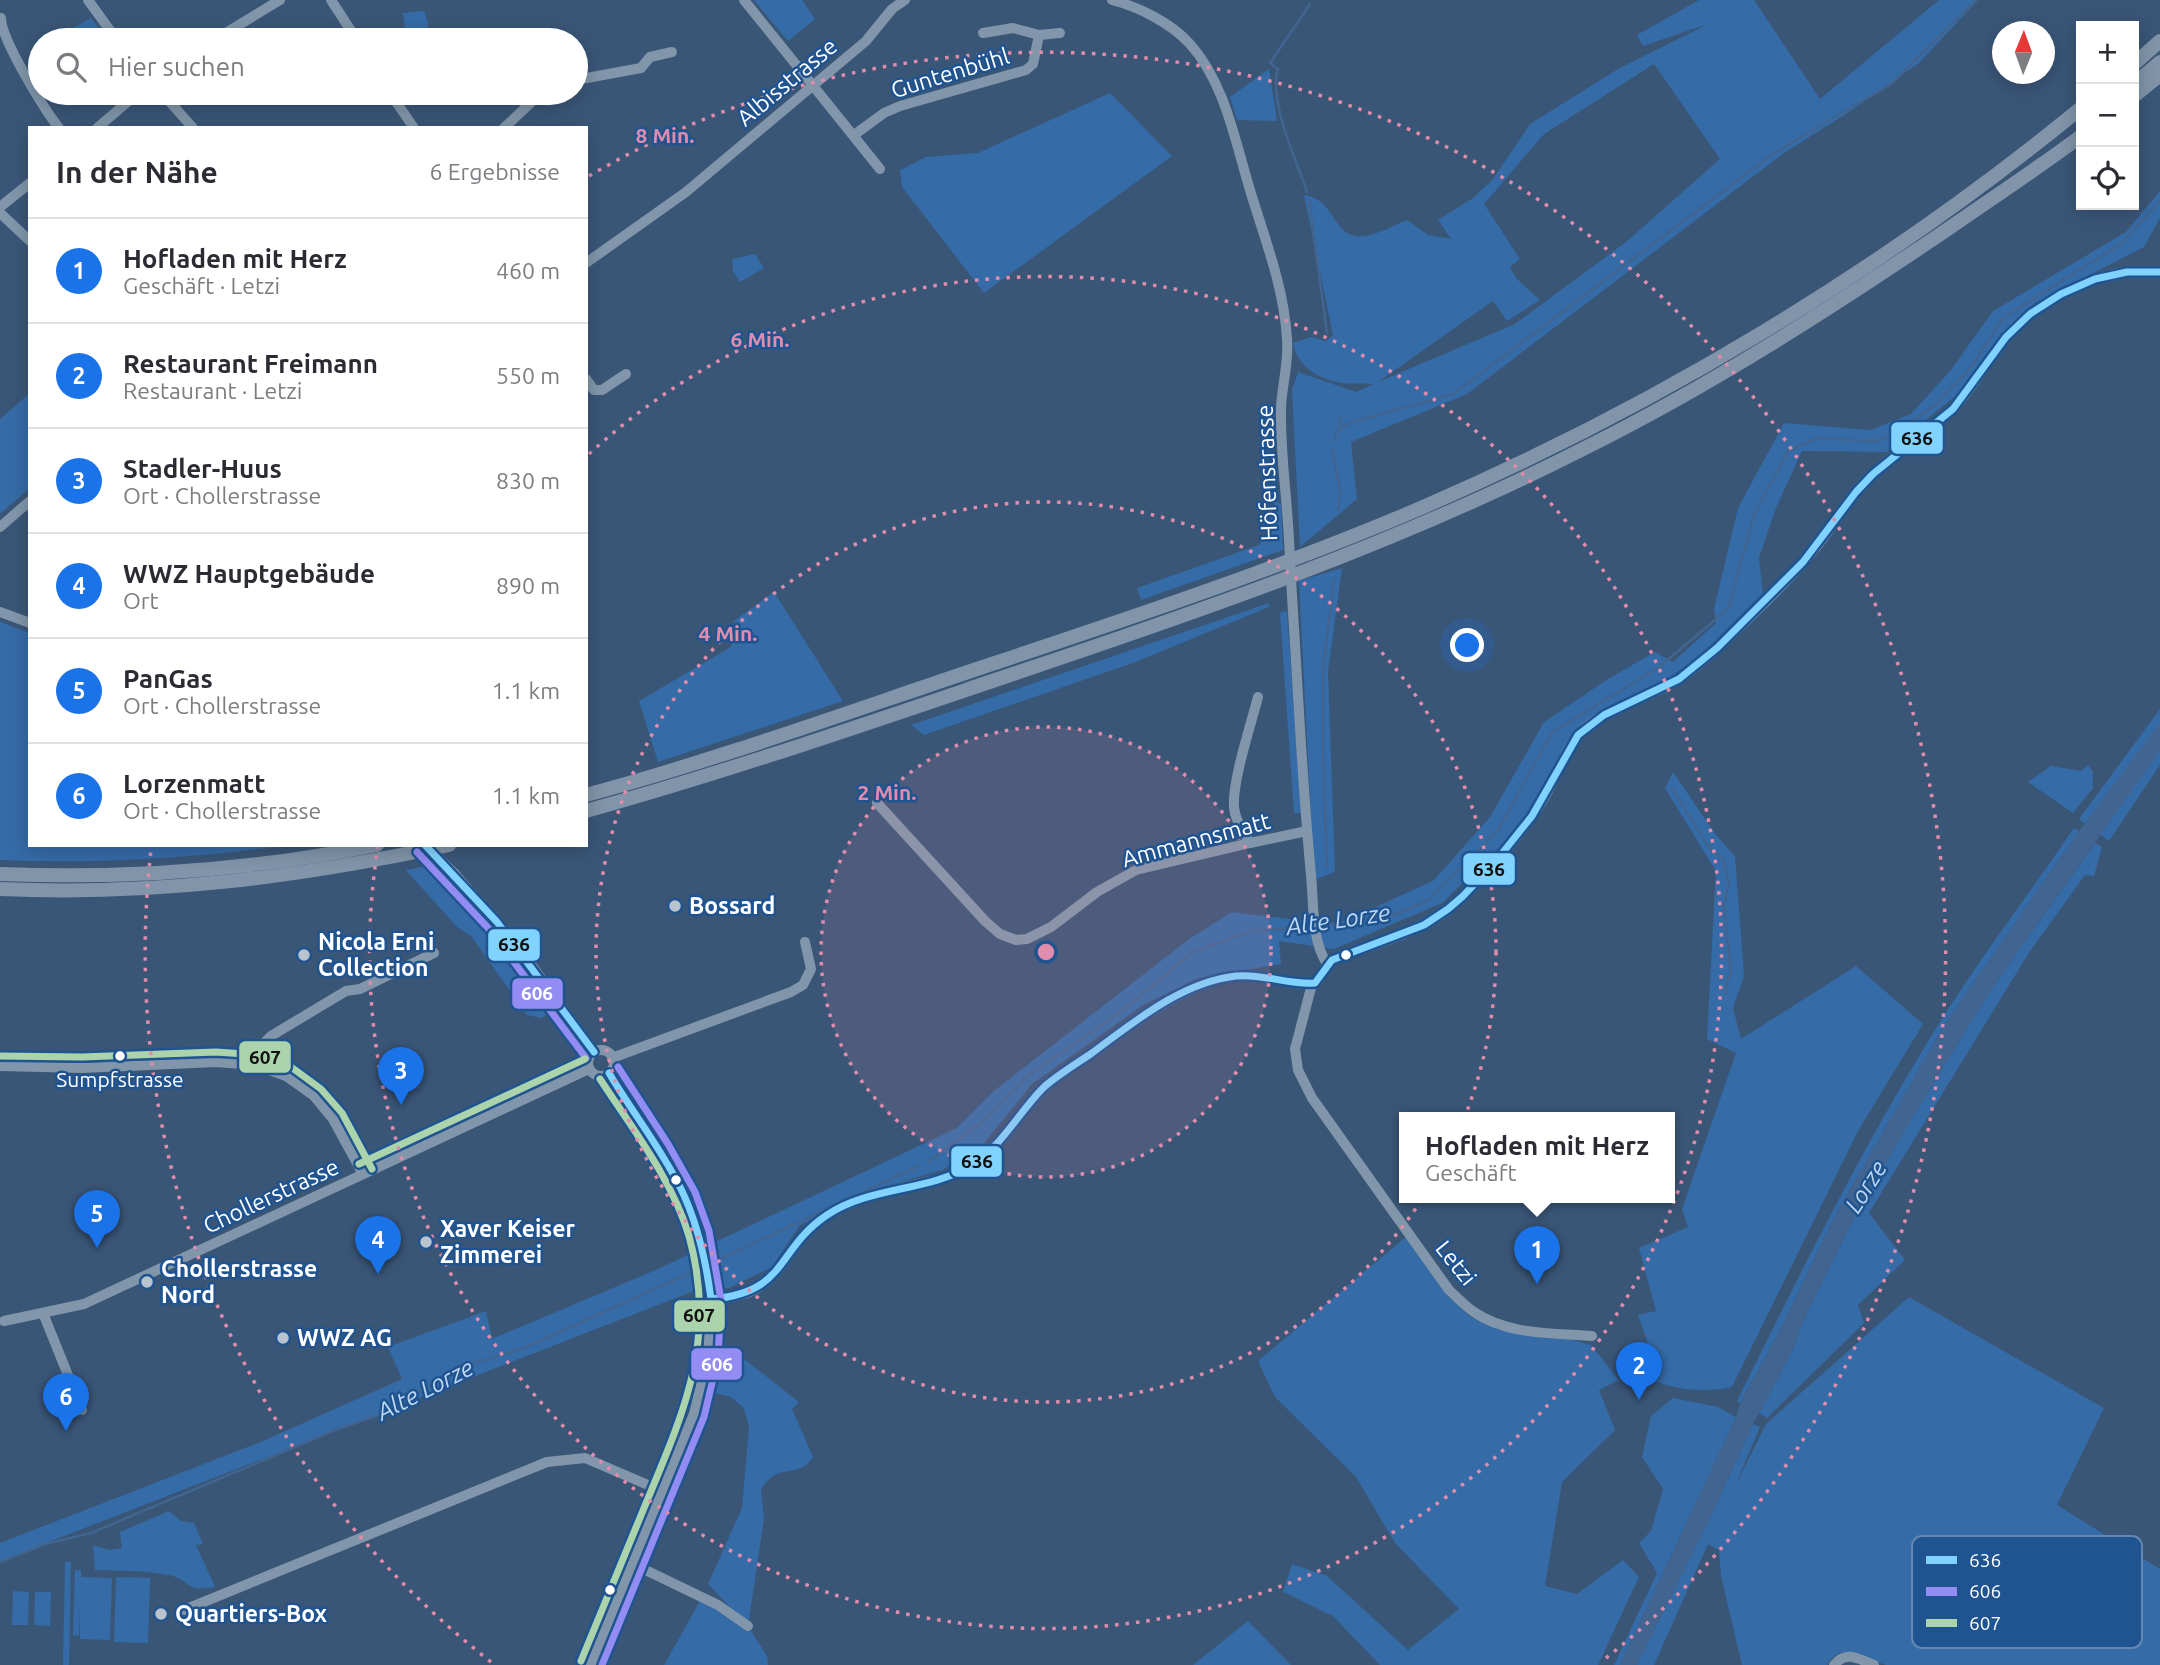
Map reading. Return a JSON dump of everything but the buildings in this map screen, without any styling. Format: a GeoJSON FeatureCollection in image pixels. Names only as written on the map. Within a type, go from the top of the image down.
{"type":"FeatureCollection","features":[{"type":"Feature","properties":{"kind":"highway"},"geometry":{"type":"LineString","coordinates":[[2139,60],[2160,41]]}},
{"type":"Feature","properties":{"kind":"highway"},"geometry":{"type":"LineString","coordinates":[[2135,84],[2160,62]]}},
{"type":"Feature","properties":{"kind":"highway"},"geometry":{"type":"LineString","coordinates":[[2139,92],[2160,75]]}},
{"type":"Feature","properties":{"kind":"highway"},"geometry":{"type":"LineString","coordinates":[[588,794],[758,743],[1170,604],[1297,558],[1468,487],[1641,402],[1794,313],[1942,214],[2076,112]]}},
{"type":"Feature","properties":{"kind":"highway"},"geometry":{"type":"LineString","coordinates":[[1944,232],[2076,132]]}},
{"type":"Feature","properties":{"kind":"highway"},"geometry":{"type":"LineString","coordinates":[[588,810],[738,766],[1144,629],[1251,592],[1425,523],[1529,476],[1640,420],[1796,329],[1944,232],[2076,140]]}},
{"type":"Feature","properties":{"kind":"highway"},"geometry":{"type":"LineString","coordinates":[[0,874],[97,875],[192,870],[260,864],[365,847]]}},
{"type":"Feature","properties":{"kind":"highway"},"geometry":{"type":"LineString","coordinates":[[0,890],[100,891],[199,886],[300,874],[439,847]]}},
{"type":"Feature","properties":{"kind":"street"},"geometry":{"type":"LineString","coordinates":[[88,0],[108,28]]}},
{"type":"Feature","properties":{"kind":"street"},"geometry":{"type":"LineString","coordinates":[[234,28],[280,0]]}},
{"type":"Feature","properties":{"kind":"street"},"geometry":{"type":"LineString","coordinates":[[331,0],[348,28]]}},
{"type":"Feature","properties":{"kind":"street"},"geometry":{"type":"LineString","coordinates":[[744,0],[880,169]]}},
{"type":"Feature","properties":{"kind":"street","name":"Albisstrasse"},"geometry":{"type":"LineString","coordinates":[[588,261],[686,192],[866,41],[891,9],[905,0]]}},
{"type":"Feature","properties":{"kind":"street","name":"Höfenstrasse"},"geometry":{"type":"LineString","coordinates":[[1112,0],[1151,15],[1173,28],[1206,64],[1222,97],[1283,298],[1287,366],[1281,407],[1307,831],[1315,920],[1319,946],[1327,964]]}},
{"type":"Feature","properties":{"kind":"street"},"geometry":{"type":"LineString","coordinates":[[1,18],[1,27],[28,77]]}},
{"type":"Feature","properties":{"kind":"street","name":"Guntenbühl"},"geometry":{"type":"LineString","coordinates":[[983,33],[1013,29],[1039,35],[1060,33]]}},
{"type":"Feature","properties":{"kind":"street","name":"Guntenbühl"},"geometry":{"type":"LineString","coordinates":[[854,135],[884,113],[900,106],[1026,70],[1032,64],[1039,35]]}},
{"type":"Feature","properties":{"kind":"street"},"geometry":{"type":"LineString","coordinates":[[588,78],[641,68],[650,57],[672,52]]}},
{"type":"Feature","properties":{"kind":"street"},"geometry":{"type":"LineString","coordinates":[[45,105],[58,126]]}},
{"type":"Feature","properties":{"kind":"street"},"geometry":{"type":"LineString","coordinates":[[99,126],[124,105]]}},
{"type":"Feature","properties":{"kind":"street"},"geometry":{"type":"LineString","coordinates":[[173,105],[191,126]]}},
{"type":"Feature","properties":{"kind":"street"},"geometry":{"type":"LineString","coordinates":[[398,105],[413,126]]}},
{"type":"Feature","properties":{"kind":"street"},"geometry":{"type":"LineString","coordinates":[[506,126],[528,105]]}},
{"type":"Feature","properties":{"kind":"street"},"geometry":{"type":"LineString","coordinates":[[0,207],[28,185]]}},
{"type":"Feature","properties":{"kind":"street"},"geometry":{"type":"LineString","coordinates":[[0,213],[28,239]]}},
{"type":"Feature","properties":{"kind":"street"},"geometry":{"type":"LineString","coordinates":[[710,1299],[752,1291],[764,1283],[809,1227],[830,1213],[865,1198],[957,1174],[980,1160],[998,1143],[1047,1084],[1153,1010],[1180,995],[1221,979],[1247,975],[1312,984],[1320,979],[1327,964],[1336,958],[1412,930],[1453,906],[1530,819],[1575,739],[1586,727],[1671,684],[1730,636],[1814,549],[1871,475],[1952,409],[2022,320],[2048,302],[2099,278],[2126,272],[2160,272]]}},
{"type":"Feature","properties":{"kind":"street"},"geometry":{"type":"LineString","coordinates":[[588,382],[594,390],[602,390],[626,374]]}},
{"type":"Feature","properties":{"kind":"street"},"geometry":{"type":"LineString","coordinates":[[0,527],[28,503]]}},
{"type":"Feature","properties":{"kind":"street"},"geometry":{"type":"LineString","coordinates":[[0,612],[28,623]]}},
{"type":"Feature","properties":{"kind":"street"},"geometry":{"type":"LineString","coordinates":[[1250,843],[1238,824],[1234,806],[1258,697]]}},
{"type":"Feature","properties":{"kind":"street","name":"Ammannsmatt"},"geometry":{"type":"LineString","coordinates":[[877,803],[985,921],[1000,934],[1016,940],[1027,939],[1051,927],[1097,892],[1136,870],[1307,831]]}},
{"type":"Feature","properties":{"kind":"street"},"geometry":{"type":"LineString","coordinates":[[427,847],[454,873],[522,952],[594,1052]]}},
{"type":"Feature","properties":{"kind":"street"},"geometry":{"type":"LineString","coordinates":[[612,1058],[791,992],[803,985],[811,969],[805,943]]}},
{"type":"Feature","properties":{"kind":"street"},"geometry":{"type":"LineString","coordinates":[[256,1065],[265,1042],[271,1036],[346,991],[360,989],[434,953]]}},
{"type":"Feature","properties":{"kind":"street","name":"Letzi"},"geometry":{"type":"LineString","coordinates":[[1312,984],[1295,1049],[1298,1070],[1312,1098],[1449,1290],[1474,1312],[1498,1325],[1592,1336]]}},
{"type":"Feature","properties":{"kind":"street"},"geometry":{"type":"LineString","coordinates":[[604,1051],[612,1058],[613,1066],[608,1073],[597,1075],[589,1069],[588,1060],[594,1052],[604,1051]]}},
{"type":"Feature","properties":{"kind":"street"},"geometry":{"type":"LineString","coordinates":[[0,1066],[82,1068],[216,1062],[256,1065],[286,1076],[314,1096],[333,1119],[363,1174]]}},
{"type":"Feature","properties":{"kind":"street","name":"Chollerstrasse"},"geometry":{"type":"LineString","coordinates":[[4,1321],[84,1304],[589,1069]]}},
{"type":"Feature","properties":{"kind":"street"},"geometry":{"type":"LineString","coordinates":[[591,1665],[694,1414],[708,1356],[710,1299],[699,1234],[677,1180],[608,1073]]}},
{"type":"Feature","properties":{"kind":"street"},"geometry":{"type":"LineString","coordinates":[[43,1313],[82,1410]]}},
{"type":"Feature","properties":{"kind":"street"},"geometry":{"type":"LineString","coordinates":[[184,1610],[547,1462],[585,1458],[662,1491]]}},
{"type":"Feature","properties":{"kind":"street"},"geometry":{"type":"LineString","coordinates":[[631,1563],[718,1605],[748,1626]]}},
{"type":"Feature","properties":{"kind":"street"},"geometry":{"type":"LineString","coordinates":[[1834,1665],[1842,1657],[1851,1656],[1874,1665]]}},
{"type":"Feature","properties":{"kind":"shaded area"},"geometry":{"type":"Polygon","coordinates":[[[754,0],[802,0],[815,19],[788,41],[754,0]]]}},
{"type":"Feature","properties":{"kind":"shaded area"},"geometry":{"type":"Polygon","coordinates":[[[1699,0],[1754,0],[1820,99],[1939,0],[1978,0],[1919,63],[1784,153],[1467,394],[1351,442],[1357,499],[1300,547],[1292,390],[1298,372],[1356,392],[1374,384],[1341,383],[1324,378],[1304,365],[1295,351],[1293,343],[1311,337],[1326,341],[1333,335],[1304,195],[1323,204],[1340,226],[1354,236],[1370,235],[1407,220],[1428,235],[1451,239],[1438,220],[1473,198],[1493,179],[1530,124],[1618,69],[1708,24],[1643,46],[1637,35],[1699,0]],[[1654,64],[1544,134],[1484,204],[1520,259],[1510,267],[1516,278],[1540,300],[1507,321],[1493,301],[1378,382],[1515,324],[1626,242],[1720,159],[1654,64]]]}},
{"type":"Feature","properties":{"kind":"shaded area"},"geometry":{"type":"Polygon","coordinates":[[[424,11],[428,28],[405,28],[403,13],[424,11]]]}},
{"type":"Feature","properties":{"kind":"shaded area"},"geometry":{"type":"Polygon","coordinates":[[[91,18],[99,28],[73,28],[91,18]]]}},
{"type":"Feature","properties":{"kind":"shaded area"},"geometry":{"type":"Polygon","coordinates":[[[1269,69],[1277,121],[1237,120],[1230,97],[1269,69]]]}},
{"type":"Feature","properties":{"kind":"shaded area"},"geometry":{"type":"Polygon","coordinates":[[[1110,93],[1172,156],[984,293],[902,187],[900,170],[926,157],[978,153],[1110,93]]]}},
{"type":"Feature","properties":{"kind":"shaded area"},"geometry":{"type":"Polygon","coordinates":[[[2160,191],[2160,218],[2144,247],[2033,304],[1974,381],[1886,452],[1802,451],[1776,508],[1759,558],[1763,593],[1696,660],[1624,706],[1584,723],[1521,826],[1442,903],[1334,949],[1279,941],[1281,964],[1198,978],[1143,1005],[1032,1084],[984,1143],[943,1170],[879,1188],[800,1225],[772,1267],[729,1288],[694,1291],[0,1561],[0,1543],[263,1441],[402,1379],[388,1347],[486,1311],[492,1339],[658,1269],[957,1128],[994,1091],[1189,939],[1232,912],[1340,923],[1433,881],[1490,817],[1544,722],[1608,679],[1655,652],[1673,662],[1716,623],[1714,609],[1738,508],[1784,423],[1870,430],[1911,414],[1951,370],[1993,311],[2126,232],[2160,191]]]}},
{"type":"Feature","properties":{"kind":"shaded area"},"geometry":{"type":"Polygon","coordinates":[[[755,254],[764,268],[740,282],[733,271],[732,259],[755,254]]]}},
{"type":"Feature","properties":{"kind":"shaded area"},"geometry":{"type":"Polygon","coordinates":[[[28,395],[28,490],[0,514],[0,419],[28,395]]]}},
{"type":"Feature","properties":{"kind":"shaded area"},"geometry":{"type":"Polygon","coordinates":[[[1275,501],[1281,504],[1283,550],[1141,600],[1137,588],[1259,545],[1268,532],[1275,501]]]}},
{"type":"Feature","properties":{"kind":"shaded area"},"geometry":{"type":"Polygon","coordinates":[[[1342,568],[1328,671],[1335,872],[1314,880],[1299,581],[1342,568]]]}},
{"type":"Feature","properties":{"kind":"shaded area"},"geometry":{"type":"Polygon","coordinates":[[[774,592],[843,701],[658,762],[639,701],[731,647],[734,621],[774,592]]]}},
{"type":"Feature","properties":{"kind":"shaded area"},"geometry":{"type":"Polygon","coordinates":[[[1269,603],[1269,607],[1133,663],[924,735],[911,725],[1269,603]]]}},
{"type":"Feature","properties":{"kind":"shaded area"},"geometry":{"type":"Polygon","coordinates":[[[1287,611],[1301,813],[1294,813],[1280,613],[1287,611]]]}},
{"type":"Feature","properties":{"kind":"shaded area"},"geometry":{"type":"Polygon","coordinates":[[[0,622],[28,632],[28,847],[273,847],[146,859],[0,860],[0,622]]]}},
{"type":"Feature","properties":{"kind":"shaded area"},"geometry":{"type":"Polygon","coordinates":[[[2160,709],[2160,765],[2109,841],[2079,819],[2160,709]]]}},
{"type":"Feature","properties":{"kind":"shaded area"},"geometry":{"type":"Polygon","coordinates":[[[2088,765],[2093,772],[2093,788],[2073,813],[2028,782],[2051,766],[2081,771],[2088,765]]]}},
{"type":"Feature","properties":{"kind":"shaded area"},"geometry":{"type":"Polygon","coordinates":[[[1673,772],[1716,835],[1735,856],[1744,976],[1733,1008],[1741,1039],[1856,966],[1923,1024],[1858,1131],[1732,1387],[1705,1390],[1670,1386],[1633,1373],[1655,1364],[1638,1315],[1656,1311],[1639,1248],[1688,1227],[1682,1209],[1736,1053],[1707,1039],[1716,871],[1665,788],[1673,772]]]}},
{"type":"Feature","properties":{"kind":"shaded area"},"geometry":{"type":"Polygon","coordinates":[[[2074,828],[2079,831],[1945,1024],[1835,1216],[1779,1332],[1740,1403],[1737,1401],[1809,1258],[1910,1071],[1971,975],[2074,828]]]}},
{"type":"Feature","properties":{"kind":"shaded area"},"geometry":{"type":"Polygon","coordinates":[[[2095,843],[2102,847],[2094,876],[2085,875],[2030,951],[1869,1213],[1905,1260],[1858,1305],[1864,1323],[1767,1418],[1759,1413],[1792,1351],[1807,1313],[1852,1222],[1992,988],[2095,843]]]}},
{"type":"Feature","properties":{"kind":"shaded area"},"geometry":{"type":"Polygon","coordinates":[[[427,866],[479,921],[551,1012],[541,1018],[527,1015],[471,936],[457,927],[406,870],[427,866]]]}},
{"type":"Feature","properties":{"kind":"shaded area"},"geometry":{"type":"Polygon","coordinates":[[[1406,1237],[1446,1294],[1469,1316],[1500,1330],[1591,1345],[1619,1380],[1599,1390],[1615,1430],[1562,1482],[1545,1586],[1577,1594],[1623,1560],[1639,1577],[1598,1665],[1380,1665],[1333,1616],[1283,1592],[1292,1564],[1327,1576],[1408,1650],[1459,1609],[1395,1543],[1356,1477],[1275,1397],[1258,1361],[1406,1237]]]}},
{"type":"Feature","properties":{"kind":"shaded area"},"geometry":{"type":"Polygon","coordinates":[[[1909,1297],[2104,1408],[2057,1505],[2107,1536],[1912,1536],[1912,1648],[2142,1648],[2142,1558],[2160,1569],[2160,1665],[1886,1665],[1847,1652],[1839,1653],[1827,1665],[1742,1665],[1721,1576],[1719,1550],[1708,1544],[1654,1665],[1637,1665],[1753,1424],[1760,1427],[1735,1486],[1766,1424],[1909,1297]]]}},
{"type":"Feature","properties":{"kind":"shaded area"},"geometry":{"type":"Polygon","coordinates":[[[721,1341],[799,1402],[792,1409],[813,1457],[800,1468],[773,1476],[761,1489],[764,1519],[748,1626],[767,1656],[768,1665],[664,1665],[702,1597],[744,1622],[708,1584],[742,1508],[749,1427],[744,1408],[731,1397],[711,1392],[721,1341]]]}},
{"type":"Feature","properties":{"kind":"shaded area"},"geometry":{"type":"Polygon","coordinates":[[[1673,1398],[1718,1407],[1736,1417],[1620,1665],[1614,1665],[1657,1573],[1639,1543],[1651,1531],[1663,1489],[1642,1457],[1651,1416],[1673,1398]]]}},
{"type":"Feature","properties":{"kind":"shaded area"},"geometry":{"type":"Polygon","coordinates":[[[169,1511],[181,1521],[194,1523],[203,1544],[196,1545],[215,1587],[192,1587],[175,1577],[159,1573],[95,1570],[93,1545],[109,1550],[122,1548],[120,1532],[169,1511]]]}},
{"type":"Feature","properties":{"kind":"shaded area"},"geometry":{"type":"Polygon","coordinates":[[[65,1562],[71,1562],[69,1665],[63,1665],[65,1562]]]}},
{"type":"Feature","properties":{"kind":"shaded area"},"geometry":{"type":"Polygon","coordinates":[[[75,1570],[81,1570],[81,1577],[112,1578],[110,1640],[80,1639],[80,1608],[79,1636],[73,1635],[75,1570]]]}},
{"type":"Feature","properties":{"kind":"shaded area"},"geometry":{"type":"Polygon","coordinates":[[[116,1577],[150,1578],[148,1643],[114,1642],[116,1577]]]}},
{"type":"Feature","properties":{"kind":"shaded area"},"geometry":{"type":"Polygon","coordinates":[[[13,1591],[29,1592],[28,1625],[12,1625],[13,1591]]]}},
{"type":"Feature","properties":{"kind":"shaded area"},"geometry":{"type":"Polygon","coordinates":[[[35,1592],[51,1592],[50,1626],[34,1625],[35,1592]]]}},
{"type":"Feature","properties":{"kind":"shaded area"},"geometry":{"type":"Polygon","coordinates":[[[1248,1621],[1291,1665],[1193,1665],[1248,1621]]]}},
{"type":"Feature","properties":{"kind":"water","name":"Lorze"},"geometry":{"type":"Polygon","coordinates":[[[2160,723],[2160,751],[1992,988],[1852,1222],[1807,1313],[1792,1351],[1753,1424],[1637,1665],[1620,1665],[1736,1417],[1740,1403],[1779,1332],[1835,1216],[1945,1024],[2079,831],[2160,723]]]}},
{"type":"Feature","properties":{"kind":"waterway"},"geometry":{"type":"LineString","coordinates":[[1334,441],[1337,431],[1349,423],[1453,394],[1771,155],[1891,84],[1976,0]]}},
{"type":"Feature","properties":{"kind":"waterway"},"geometry":{"type":"LineString","coordinates":[[1307,192],[1280,114],[1276,82],[1278,69],[1270,63],[1310,4]]}},
{"type":"Feature","properties":{"kind":"waterway"},"geometry":{"type":"LineString","coordinates":[[1309,200],[1327,333]]}},
{"type":"Feature","properties":{"kind":"waterway","name":"Alte Lorze"},"geometry":{"type":"LineString","coordinates":[[929,1161],[985,1120],[1027,1076],[1112,1018],[1192,952],[1252,931],[1333,924],[1397,914],[1430,899],[1497,832],[1552,732],[1658,668],[1728,609],[1754,515],[1788,451],[1816,438],[1876,441],[1893,434],[1933,407],[1969,370],[2003,318],[2121,244],[2160,201]]}},
{"type":"Feature","properties":{"kind":"waterway"},"geometry":{"type":"LineString","coordinates":[[1340,416],[1341,427]]}},
{"type":"Feature","properties":{"kind":"waterway"},"geometry":{"type":"LineString","coordinates":[[1332,449],[1340,490],[1338,510]]}},
{"type":"Feature","properties":{"kind":"waterway"},"geometry":{"type":"LineString","coordinates":[[1327,869],[1323,670],[1334,579]]}},
{"type":"Feature","properties":{"kind":"waterway"},"geometry":{"type":"LineString","coordinates":[[1671,787],[1710,849],[1723,859],[1729,882],[1724,905],[1731,972],[1726,993]]}},
{"type":"Feature","properties":{"kind":"waterway","name":"Alte Lorze"},"geometry":{"type":"LineString","coordinates":[[709,1264],[919,1166]]}},
{"type":"Feature","properties":{"kind":"waterway","name":"Alte Lorze"},"geometry":{"type":"LineString","coordinates":[[0,1562],[45,1544],[91,1533],[335,1430],[381,1414],[465,1366],[526,1347],[703,1267]]}},
{"type":"Feature","properties":{"kind":"transit line","name":"636"},"geometry":{"type":"LineString","coordinates":[[711,1299],[736,1295],[768,1279],[810,1228],[844,1206],[937,1180],[972,1165],[1001,1139],[1050,1082],[1178,995],[1197,986],[1236,976],[1315,983],[1332,960],[1424,925],[1448,909],[1492,866],[1532,816],[1578,735],[1604,715],[1679,679],[1717,648],[1803,562],[1873,474],[1953,409],[2006,337],[2030,314],[2061,294],[2095,279],[2127,272],[2160,272]]}},
{"type":"Feature","properties":{"kind":"transit line","name":"636"},"geometry":{"type":"LineString","coordinates":[[427,847],[497,922],[594,1052]]}},
{"type":"Feature","properties":{"kind":"transit line","name":"606"},"geometry":{"type":"LineString","coordinates":[[417,852],[489,929],[586,1058]]}},
{"type":"Feature","properties":{"kind":"transit line","name":"607"},"geometry":{"type":"LineString","coordinates":[[0,1056],[82,1057],[216,1052],[259,1055],[291,1067],[321,1089],[342,1113],[372,1169]]}},
{"type":"Feature","properties":{"kind":"transit line","name":"607"},"geometry":{"type":"LineString","coordinates":[[359,1164],[585,1059]]}},
{"type":"Feature","properties":{"kind":"transit line","name":"606"},"geometry":{"type":"LineString","coordinates":[[602,1665],[704,1417],[718,1358],[721,1300],[709,1231],[695,1192],[668,1144],[618,1067]]}},
{"type":"Feature","properties":{"kind":"transit line","name":"636"},"geometry":{"type":"LineString","coordinates":[[609,1073],[665,1159],[681,1189],[700,1243],[711,1299]]}},
{"type":"Feature","properties":{"kind":"transit line","name":"607"},"geometry":{"type":"LineString","coordinates":[[581,1661],[672,1441],[692,1376],[700,1310],[697,1274],[682,1215],[650,1154],[600,1079]]}},
{"type":"Feature","properties":{"kind":"place","name":"Bossard"},"geometry":{"type":"Point","coordinates":[675,906]}},
{"type":"Feature","properties":{"kind":"place","name":"Nicola Erni Collection"},"geometry":{"type":"Point","coordinates":[304,955]}},
{"type":"Feature","properties":{"kind":"place","name":"Sumpfstrasse"},"geometry":{"type":"Point","coordinates":[120,1056]}},
{"type":"Feature","properties":{"kind":"place","name":"Stadler-Huus"},"geometry":{"type":"Point","coordinates":[401,1105]}},
{"type":"Feature","properties":{"kind":"place","name":"Xaver Keiser Zimmerei"},"geometry":{"type":"Point","coordinates":[426,1242]}},
{"type":"Feature","properties":{"kind":"place","name":"PanGas"},"geometry":{"type":"Point","coordinates":[97,1248]}},
{"type":"Feature","properties":{"kind":"place","name":"WWZ Hauptgebäude"},"geometry":{"type":"Point","coordinates":[378,1274]}},
{"type":"Feature","properties":{"kind":"place","name":"Chollerstrasse Nord"},"geometry":{"type":"Point","coordinates":[147,1282]}},
{"type":"Feature","properties":{"kind":"place","name":"Hofladen mit Herz"},"geometry":{"type":"Point","coordinates":[1537,1284]}},
{"type":"Feature","properties":{"kind":"place","name":"WWZ AG"},"geometry":{"type":"Point","coordinates":[283,1338]}},
{"type":"Feature","properties":{"kind":"place","name":"Restaurant Freimann"},"geometry":{"type":"Point","coordinates":[1639,1400]}},
{"type":"Feature","properties":{"kind":"place","name":"Lorzenmatt"},"geometry":{"type":"Point","coordinates":[66,1431]}},
{"type":"Feature","properties":{"kind":"place","name":"Quartiers-Box"},"geometry":{"type":"Point","coordinates":[161,1614]}}]}
